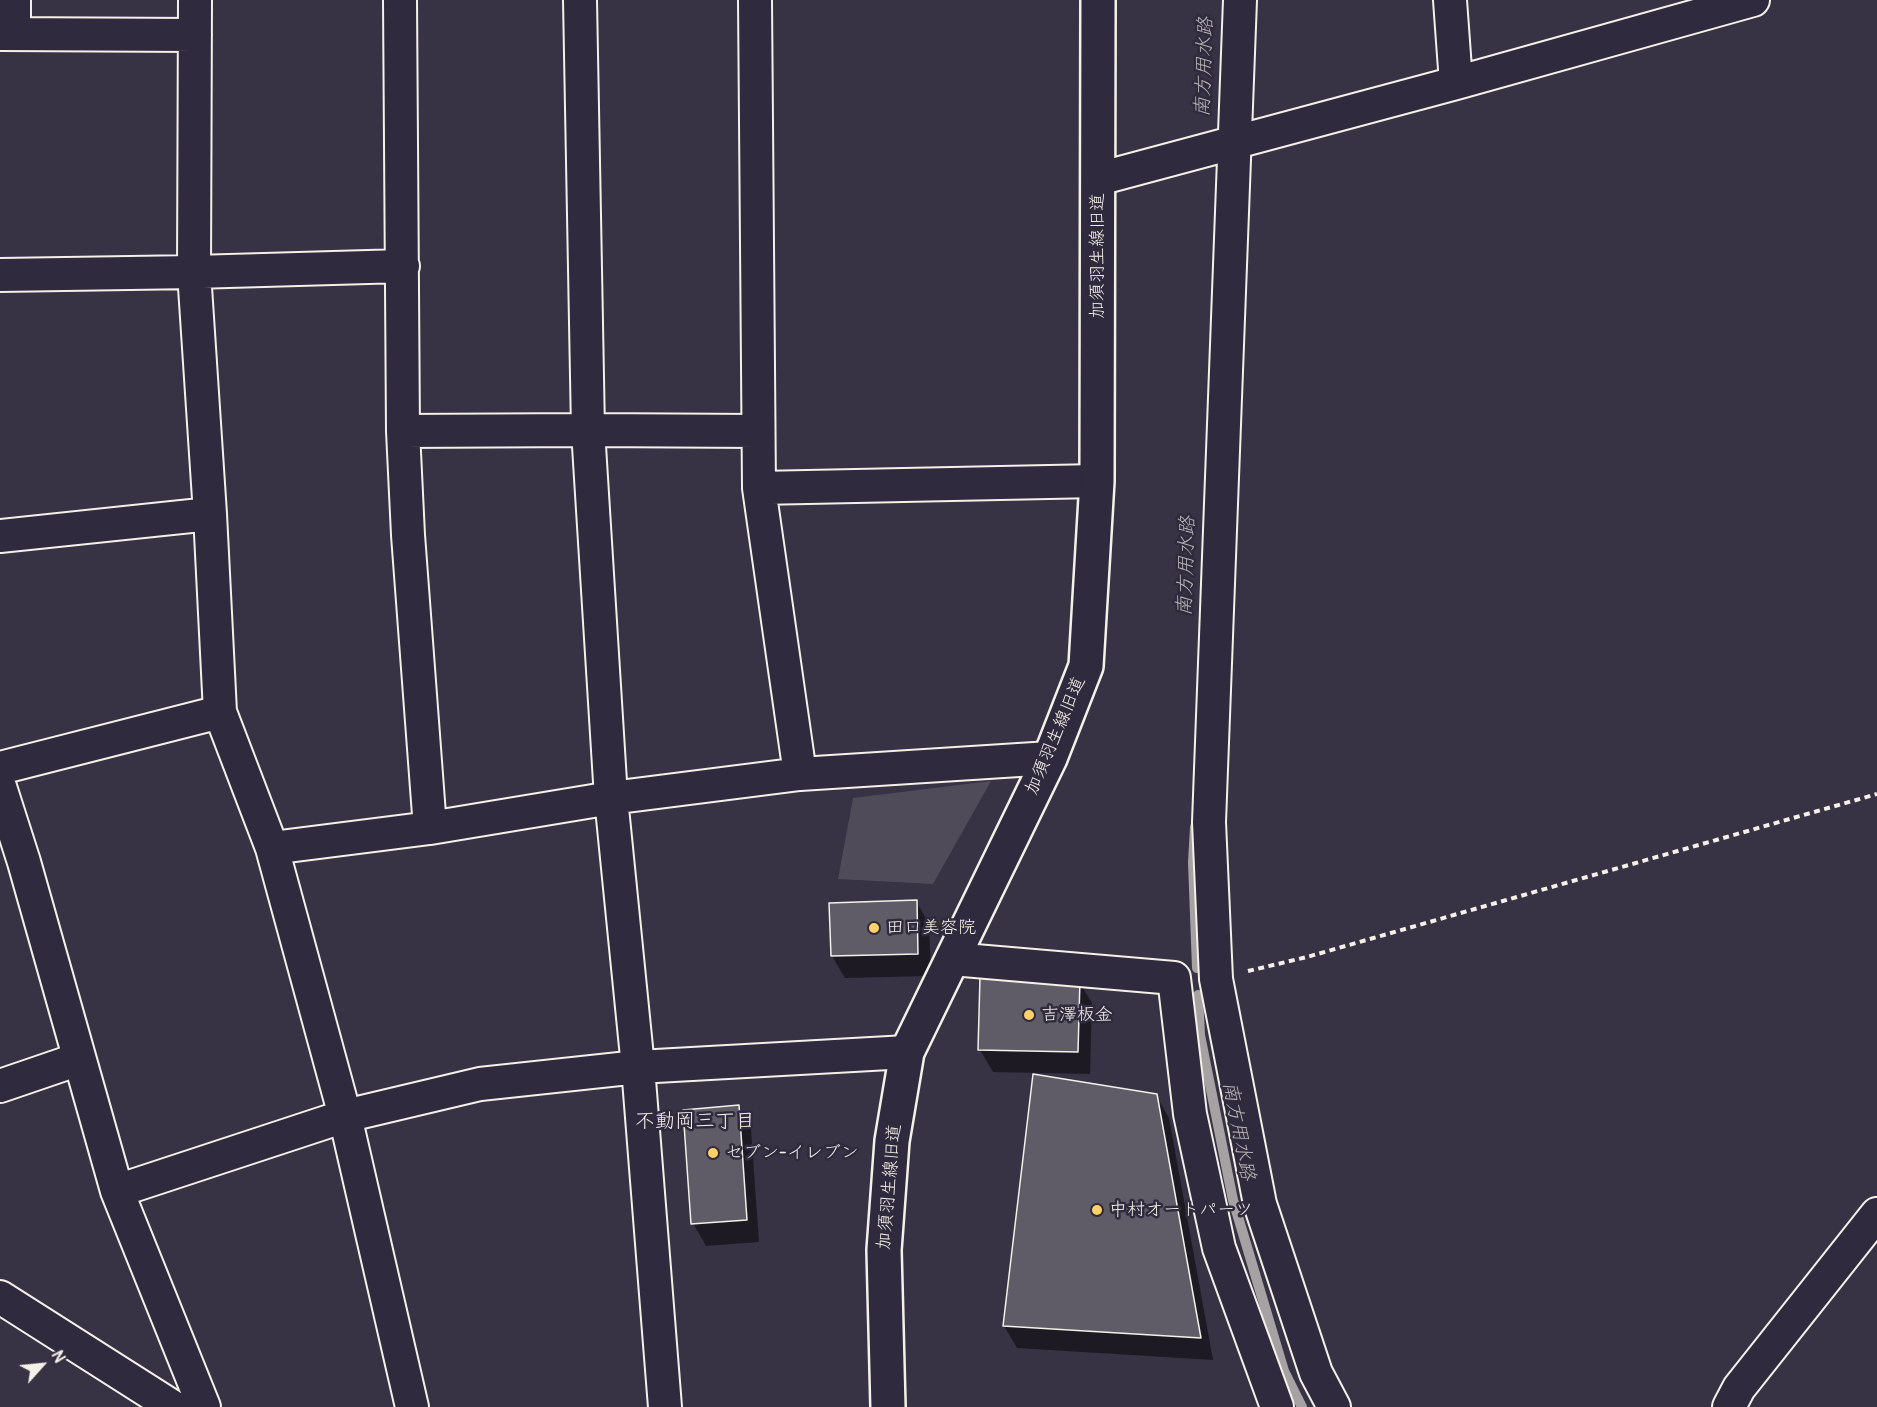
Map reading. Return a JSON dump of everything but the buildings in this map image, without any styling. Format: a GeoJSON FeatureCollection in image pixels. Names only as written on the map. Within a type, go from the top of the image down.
{"type":"FeatureCollection","features":[{"type":"Feature","properties":{"kind":"street"},"geometry":{"type":"LineString","coordinates":[[14,0],[7,34],[195,35]]}},
{"type":"Feature","properties":{"kind":"street"},"geometry":{"type":"LineString","coordinates":[[195,0],[194,272],[220,712],[272,848],[345,1116],[412,1407]]}},
{"type":"Feature","properties":{"kind":"street"},"geometry":{"type":"LineString","coordinates":[[400,0],[403,431],[408,535],[430,828]]}},
{"type":"Feature","properties":{"kind":"street"},"geometry":{"type":"LineString","coordinates":[[580,0],[588,430],[610,798],[638,1067],[665,1407]]}},
{"type":"Feature","properties":{"kind":"street"},"geometry":{"type":"LineString","coordinates":[[754,0],[759,488],[800,774]]}},
{"type":"Feature","properties":{"kind":"street","name":"加須羽生線旧道"},"geometry":{"type":"LineString","coordinates":[[888,1407],[884,1250],[892,1141],[906,1052],[1050,758],[1086,666],[1097,481],[1098,0]]}},
{"type":"Feature","properties":{"kind":"street"},"geometry":{"type":"LineString","coordinates":[[1240,0],[1223,146],[1209,822],[1216,979],[1260,1204],[1316,1373],[1334,1407]]}},
{"type":"Feature","properties":{"kind":"street"},"geometry":{"type":"LineString","coordinates":[[1450,0],[1456,83]]}},
{"type":"Feature","properties":{"kind":"street"},"geometry":{"type":"LineString","coordinates":[[1098,179],[1753,0]]}},
{"type":"Feature","properties":{"kind":"street"},"geometry":{"type":"LineString","coordinates":[[0,275],[403,266]]}},
{"type":"Feature","properties":{"kind":"street"},"geometry":{"type":"LineString","coordinates":[[403,431],[758,431]]}},
{"type":"Feature","properties":{"kind":"street"},"geometry":{"type":"LineString","coordinates":[[759,488],[1097,481]]}},
{"type":"Feature","properties":{"kind":"street"},"geometry":{"type":"LineString","coordinates":[[0,536],[210,514]]}},
{"type":"Feature","properties":{"kind":"street"},"geometry":{"type":"LineString","coordinates":[[0,768],[220,712]]}},
{"type":"Feature","properties":{"kind":"street"},"geometry":{"type":"LineString","coordinates":[[272,848],[430,828],[610,798],[800,774],[1050,758]]}},
{"type":"Feature","properties":{"kind":"street"},"geometry":{"type":"LineString","coordinates":[[0,787],[12,866],[80,1059],[117,1191],[204,1407]]}},
{"type":"Feature","properties":{"kind":"street"},"geometry":{"type":"LineString","coordinates":[[952,959],[1174,978],[1190,1114],[1219,1248],[1277,1407]]}},
{"type":"Feature","properties":{"kind":"street"},"geometry":{"type":"LineString","coordinates":[[117,1191],[345,1116],[480,1084],[638,1067],[906,1052]]}},
{"type":"Feature","properties":{"kind":"street"},"geometry":{"type":"LineString","coordinates":[[0,1086],[80,1059]]}},
{"type":"Feature","properties":{"kind":"street"},"geometry":{"type":"LineString","coordinates":[[1729,1407],[1739,1388],[1877,1214]]}},
{"type":"Feature","properties":{"kind":"street"},"geometry":{"type":"LineString","coordinates":[[0,1297],[173,1407]]}},
{"type":"Feature","properties":{"kind":"path"},"geometry":{"type":"LineString","coordinates":[[1216,979],[1318,954],[1877,794]]}},
{"type":"Feature","properties":{"kind":"shaded area"},"geometry":{"type":"Polygon","coordinates":[[[991,781],[933,884],[838,879],[853,798],[991,781]]]}},
{"type":"Feature","properties":{"kind":"waterway","name":"南方用水路"},"geometry":{"type":"LineString","coordinates":[[1195,827],[1193,862],[1197,968]]}},
{"type":"Feature","properties":{"kind":"waterway","name":"南方用水路"},"geometry":{"type":"LineString","coordinates":[[1198,995],[1200,1035],[1233,1200],[1284,1371],[1302,1407]]}},
{"type":"Feature","properties":{"kind":"place","name":"田口美容院"},"geometry":{"type":"Point","coordinates":[874,928]}},
{"type":"Feature","properties":{"kind":"place","name":"吉澤板金"},"geometry":{"type":"Point","coordinates":[1029,1015]}},
{"type":"Feature","properties":{"kind":"place","name":"セブン-イレブン"},"geometry":{"type":"Point","coordinates":[713,1153]}},
{"type":"Feature","properties":{"kind":"place","name":"中村オートパーツ"},"geometry":{"type":"Point","coordinates":[1097,1210]}},
{"type":"Feature","properties":{"kind":"district","name":"不動岡三丁目"},"geometry":{"type":"Point","coordinates":[695,1122]}}]}
